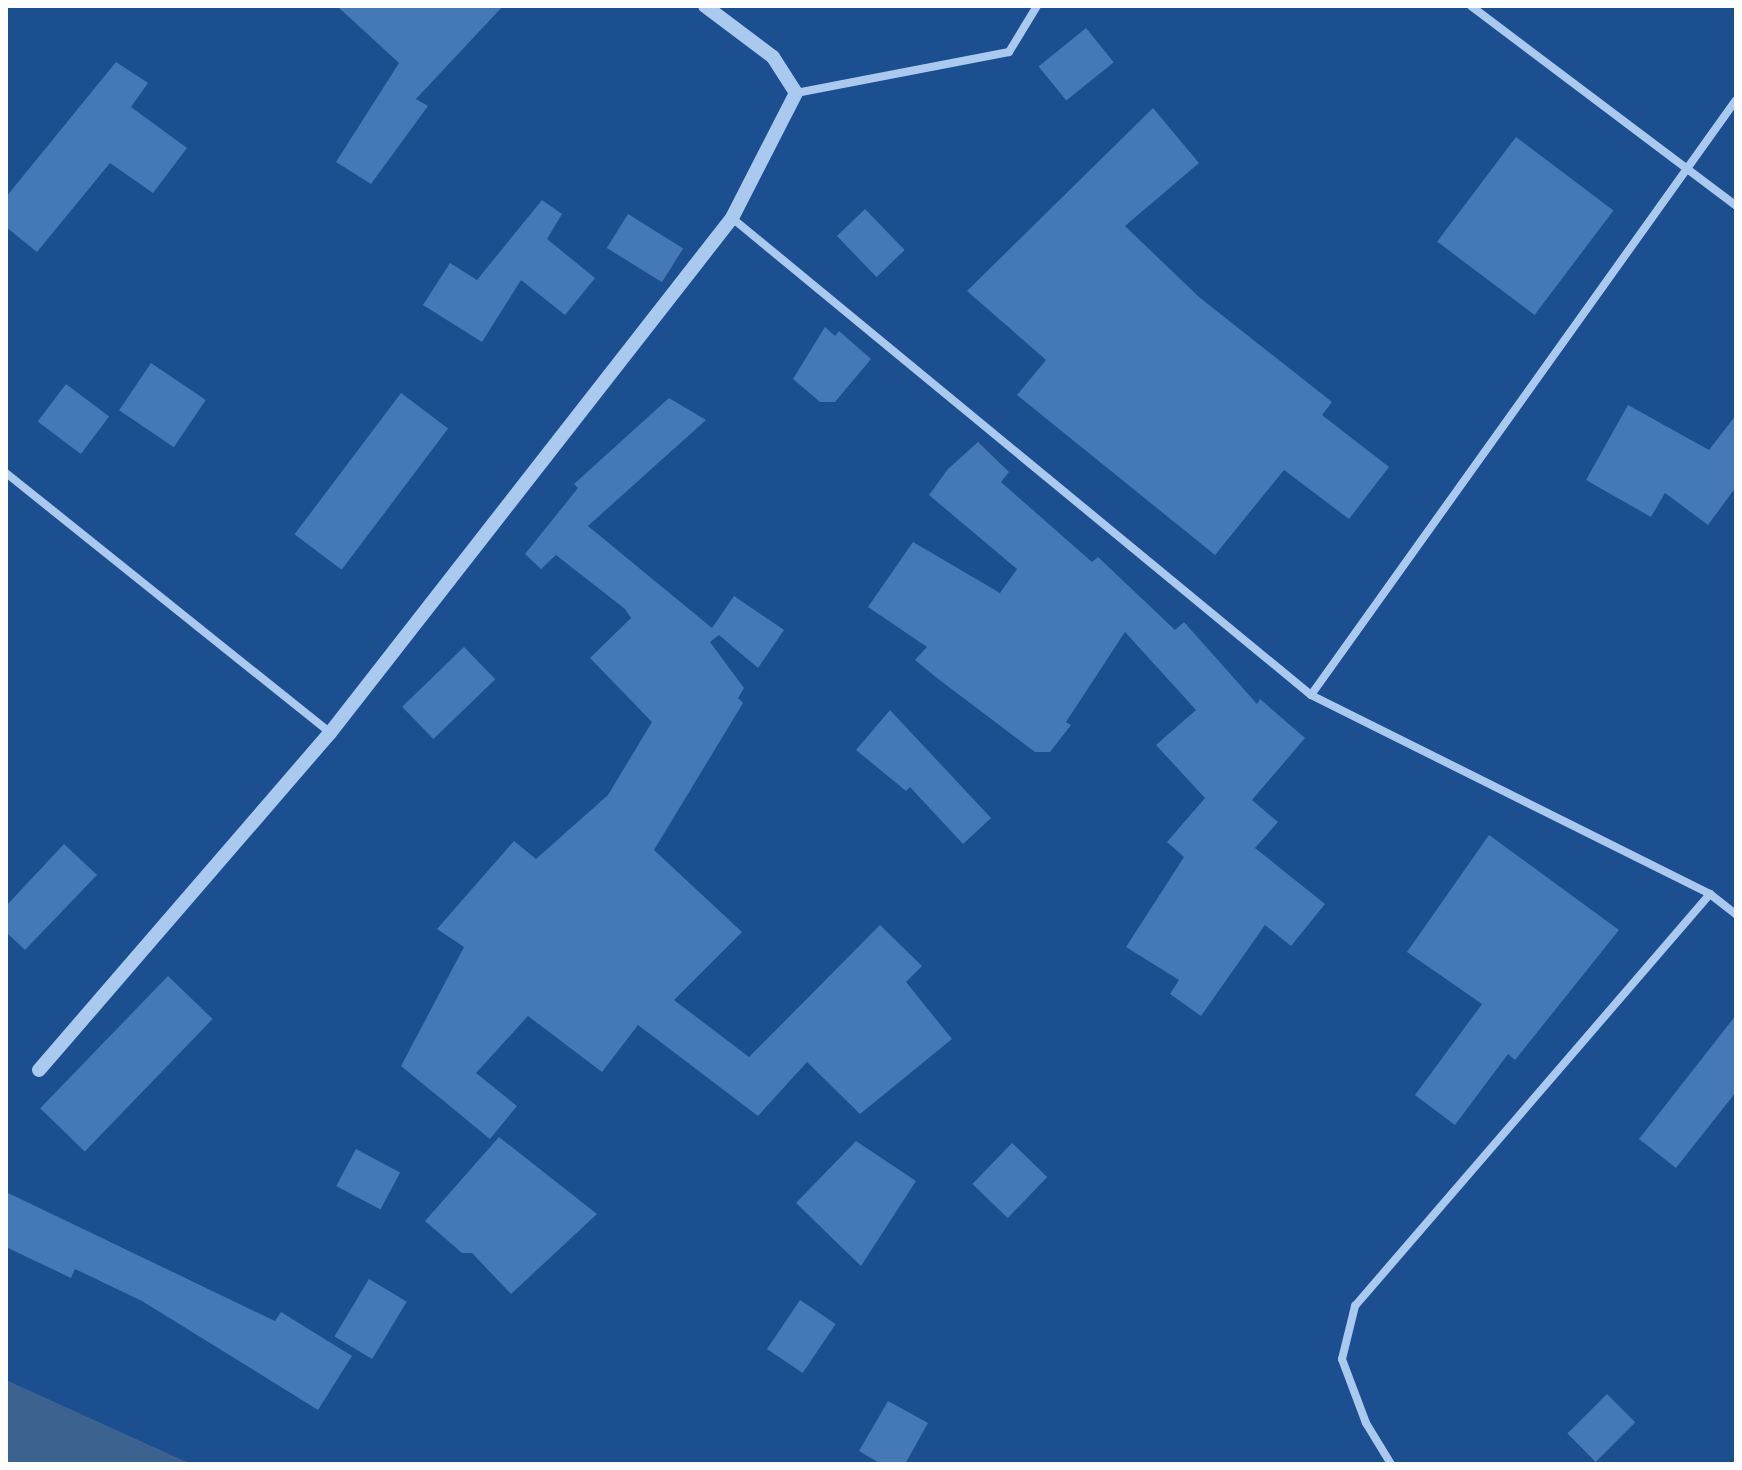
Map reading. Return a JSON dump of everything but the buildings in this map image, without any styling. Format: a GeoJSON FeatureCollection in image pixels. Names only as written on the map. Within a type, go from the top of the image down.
{"type":"FeatureCollection","features":[{"type":"Feature","properties":{"kind":"street"},"geometry":{"type":"LineString","coordinates":[[705,6],[773,57],[796,93]]}},
{"type":"Feature","properties":{"kind":"street"},"geometry":{"type":"LineString","coordinates":[[796,93],[1009,52],[1037,6]]}},
{"type":"Feature","properties":{"kind":"street"},"geometry":{"type":"LineString","coordinates":[[1471,6],[1736,206]]}},
{"type":"Feature","properties":{"kind":"street"},"geometry":{"type":"LineString","coordinates":[[39,1070],[330,733],[732,218],[796,93]]}},
{"type":"Feature","properties":{"kind":"street"},"geometry":{"type":"LineString","coordinates":[[1311,695],[1736,100]]}},
{"type":"Feature","properties":{"kind":"street"},"geometry":{"type":"LineString","coordinates":[[732,218],[1311,695],[1710,894],[1736,914]]}},
{"type":"Feature","properties":{"kind":"street"},"geometry":{"type":"LineString","coordinates":[[6,473],[330,733]]}},
{"type":"Feature","properties":{"kind":"street"},"geometry":{"type":"LineString","coordinates":[[1391,1464],[1366,1423],[1342,1359],[1355,1306],[1710,894]]}},
{"type":"Feature","properties":{"kind":"water"},"geometry":{"type":"Polygon","coordinates":[[[6,1380],[191,1464],[6,1464],[6,1380]]]}}]}
